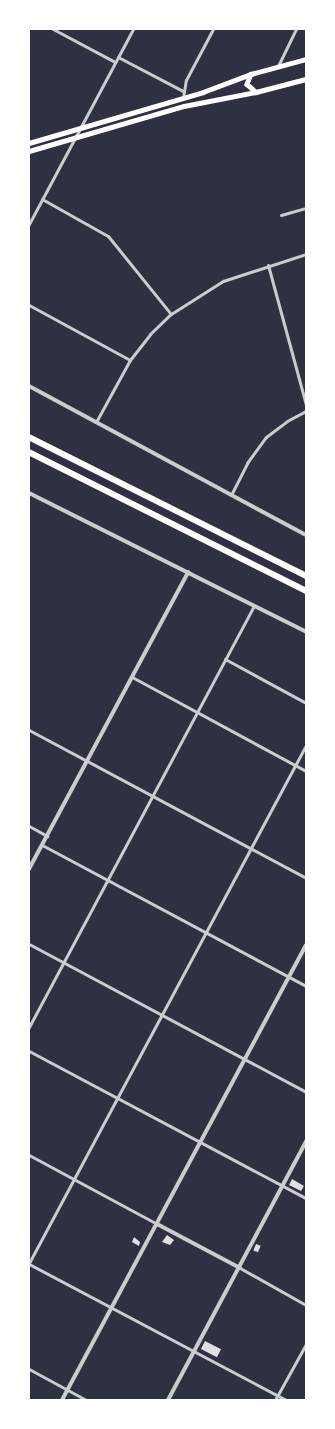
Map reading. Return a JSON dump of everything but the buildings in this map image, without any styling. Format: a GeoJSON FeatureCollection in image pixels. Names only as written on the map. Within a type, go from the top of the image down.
{"type":"FeatureCollection","features":[{"type":"Feature","properties":{"kind":"highway"},"geometry":{"type":"LineString","coordinates":[[29,437],[306,576]]}},
{"type":"Feature","properties":{"kind":"highway"},"geometry":{"type":"LineString","coordinates":[[29,452],[306,591]]}},
{"type":"Feature","properties":{"kind":"main road"},"geometry":{"type":"LineString","coordinates":[[29,143],[78,130],[183,98],[251,74],[306,59]]}},
{"type":"Feature","properties":{"kind":"main road"},"geometry":{"type":"LineString","coordinates":[[251,74],[247,84],[256,92]]}},
{"type":"Feature","properties":{"kind":"main road"},"geometry":{"type":"LineString","coordinates":[[29,151],[184,106],[256,92],[306,79]]}},
{"type":"Feature","properties":{"kind":"street"},"geometry":{"type":"LineString","coordinates":[[53,29],[115,62]]}},
{"type":"Feature","properties":{"kind":"street"},"geometry":{"type":"LineString","coordinates":[[29,224],[133,29]]}},
{"type":"Feature","properties":{"kind":"street"},"geometry":{"type":"LineString","coordinates":[[183,98],[183,91],[214,29]]}},
{"type":"Feature","properties":{"kind":"street"},"geometry":{"type":"LineString","coordinates":[[278,66],[296,29]]}},
{"type":"Feature","properties":{"kind":"street"},"geometry":{"type":"LineString","coordinates":[[118,57],[183,91]]}},
{"type":"Feature","properties":{"kind":"street"},"geometry":{"type":"LineString","coordinates":[[42,199],[108,236],[171,314]]}},
{"type":"Feature","properties":{"kind":"street"},"geometry":{"type":"LineString","coordinates":[[281,215],[306,208]]}},
{"type":"Feature","properties":{"kind":"street"},"geometry":{"type":"LineString","coordinates":[[96,422],[130,360],[150,334],[171,314],[209,288],[268,265],[306,254]]}},
{"type":"Feature","properties":{"kind":"street"},"geometry":{"type":"LineString","coordinates":[[268,265],[306,405]]}},
{"type":"Feature","properties":{"kind":"street"},"geometry":{"type":"LineString","coordinates":[[29,306],[130,360]]}},
{"type":"Feature","properties":{"kind":"street"},"geometry":{"type":"LineString","coordinates":[[29,386],[306,535]]}},
{"type":"Feature","properties":{"kind":"street"},"geometry":{"type":"LineString","coordinates":[[231,495],[247,463],[266,438],[287,421],[306,411]]}},
{"type":"Feature","properties":{"kind":"street"},"geometry":{"type":"LineString","coordinates":[[29,493],[306,632]]}},
{"type":"Feature","properties":{"kind":"street"},"geometry":{"type":"LineString","coordinates":[[29,869],[188,572]]}},
{"type":"Feature","properties":{"kind":"street"},"geometry":{"type":"LineString","coordinates":[[29,1027],[254,605]]}},
{"type":"Feature","properties":{"kind":"street"},"geometry":{"type":"LineString","coordinates":[[225,659],[306,703]]}},
{"type":"Feature","properties":{"kind":"street"},"geometry":{"type":"LineString","coordinates":[[132,677],[306,771]]}},
{"type":"Feature","properties":{"kind":"street"},"geometry":{"type":"LineString","coordinates":[[29,730],[306,878]]}},
{"type":"Feature","properties":{"kind":"street"},"geometry":{"type":"LineString","coordinates":[[286,1400],[194,1352],[111,1306],[29,1264],[306,745]]}},
{"type":"Feature","properties":{"kind":"street"},"geometry":{"type":"LineString","coordinates":[[29,826],[47,836]]}},
{"type":"Feature","properties":{"kind":"street"},"geometry":{"type":"LineString","coordinates":[[42,845],[306,986]]}},
{"type":"Feature","properties":{"kind":"street"},"geometry":{"type":"LineString","coordinates":[[29,944],[306,1092]]}},
{"type":"Feature","properties":{"kind":"street"},"geometry":{"type":"LineString","coordinates":[[62,1400],[111,1306],[157,1224],[306,945]]}},
{"type":"Feature","properties":{"kind":"street"},"geometry":{"type":"LineString","coordinates":[[29,1051],[200,1144],[306,1198]]}},
{"type":"Feature","properties":{"kind":"street"},"geometry":{"type":"LineString","coordinates":[[168,1400],[240,1268],[306,1142]]}},
{"type":"Feature","properties":{"kind":"street"},"geometry":{"type":"LineString","coordinates":[[29,1155],[306,1305]]}},
{"type":"Feature","properties":{"kind":"street"},"geometry":{"type":"LineString","coordinates":[[275,1400],[306,1344]]}},
{"type":"Feature","properties":{"kind":"street"},"geometry":{"type":"LineString","coordinates":[[29,1369],[86,1400]]}}]}
